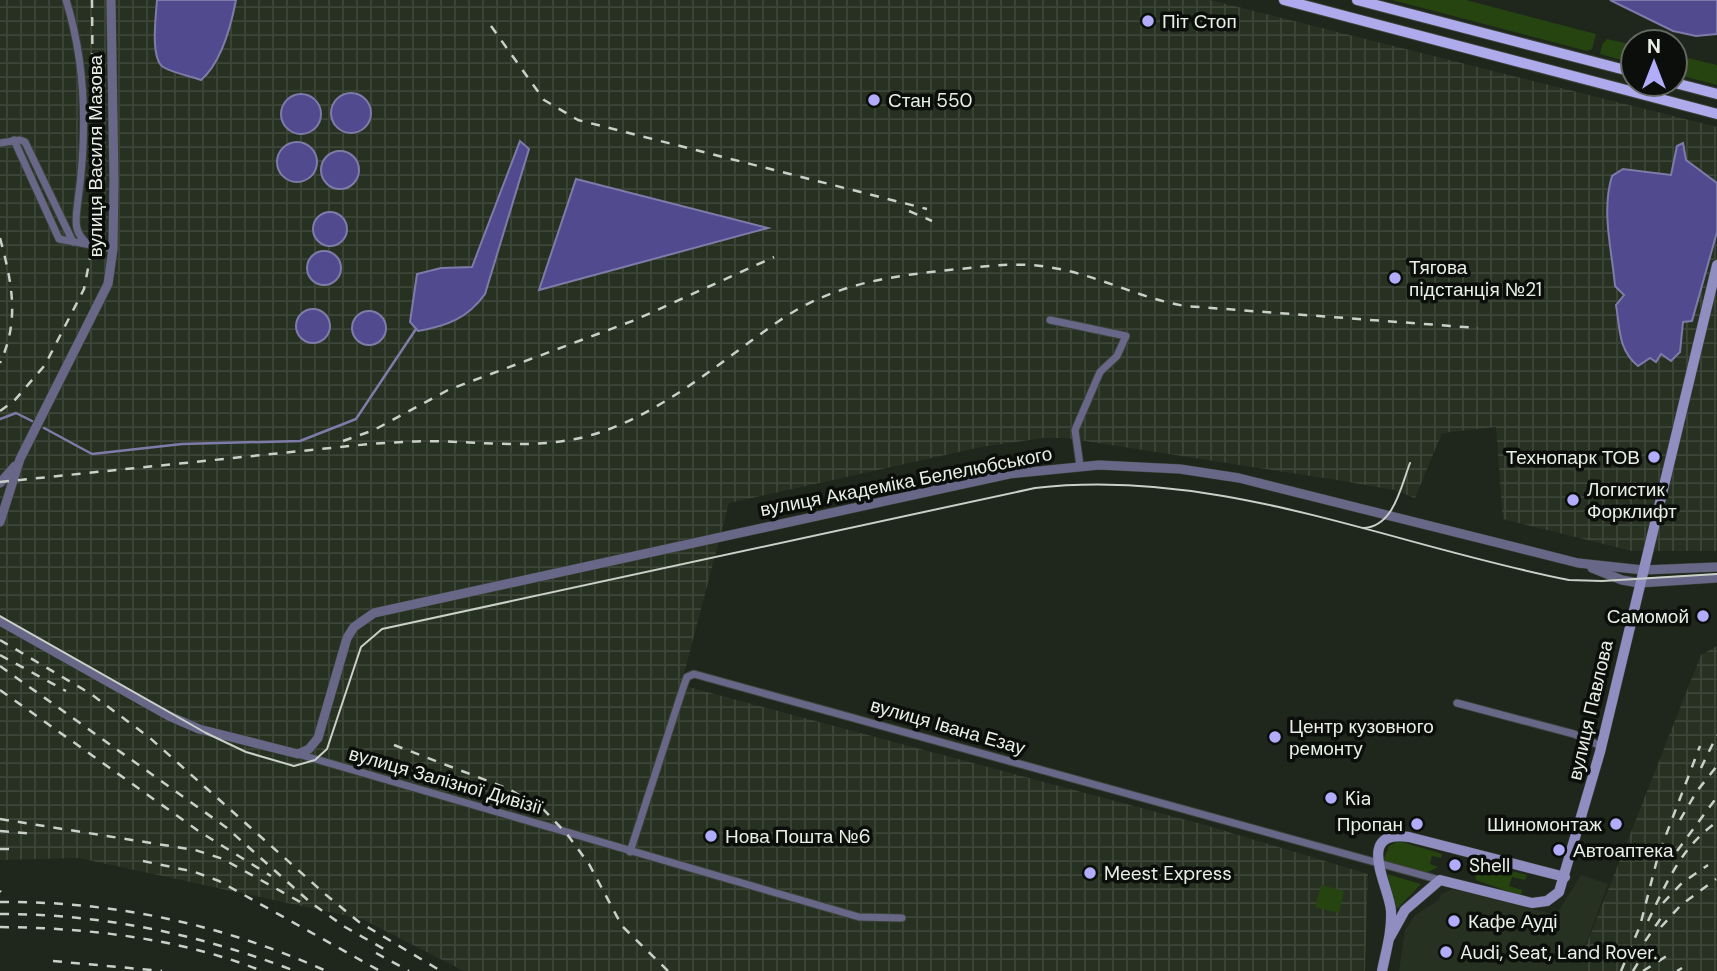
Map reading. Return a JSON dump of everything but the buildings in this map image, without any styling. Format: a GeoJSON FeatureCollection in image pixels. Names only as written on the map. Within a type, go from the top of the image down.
{"type":"FeatureCollection","features":[{"type":"Feature","properties":{"kind":"main road"},"geometry":{"type":"LineString","coordinates":[[1284,0],[1717,114]]}},
{"type":"Feature","properties":{"kind":"main road"},"geometry":{"type":"LineString","coordinates":[[1357,0],[1619,68]]}},
{"type":"Feature","properties":{"kind":"main road"},"geometry":{"type":"LineString","coordinates":[[1689,87],[1717,94]]}},
{"type":"Feature","properties":{"kind":"main road","name":"вулиця Павлова"},"geometry":{"type":"LineString","coordinates":[[1565,877],[1601,746],[1717,265]]}},
{"type":"Feature","properties":{"kind":"main road"},"geometry":{"type":"LineString","coordinates":[[1382,971],[1390,937],[1389,895],[1376,863],[1385,841],[1400,835],[1565,877]]}},
{"type":"Feature","properties":{"kind":"main road","name":"вулиця Івана Езау"},"geometry":{"type":"LineString","coordinates":[[1440,880],[1540,903],[1554,898],[1565,877]]}},
{"type":"Feature","properties":{"kind":"main road"},"geometry":{"type":"LineString","coordinates":[[1390,937],[1405,910],[1440,880]]}},
{"type":"Feature","properties":{"kind":"street"},"geometry":{"type":"LineString","coordinates":[[66,0],[75,28],[82,101],[84,162],[75,223],[79,237],[88,244]]}},
{"type":"Feature","properties":{"kind":"street","name":"вулиця Василя Мазова"},"geometry":{"type":"LineString","coordinates":[[0,522],[20,459],[104,296],[113,249],[111,0]]}},
{"type":"Feature","properties":{"kind":"street"},"geometry":{"type":"LineString","coordinates":[[0,143],[14,141],[60,239],[113,249]]}},
{"type":"Feature","properties":{"kind":"street"},"geometry":{"type":"LineString","coordinates":[[1050,320],[1126,336],[1117,356],[1100,372],[1075,430],[1080,466]]}},
{"type":"Feature","properties":{"kind":"street","name":"вулиця Василя Мазова"},"geometry":{"type":"LineString","coordinates":[[0,483],[20,459]]}},
{"type":"Feature","properties":{"kind":"street","name":"вулиця Академіка Белелюбського"},"geometry":{"type":"LineString","coordinates":[[298,754],[309,749],[320,732],[347,638],[354,627],[374,612],[1009,474],[1080,466],[1143,466],[1227,475],[1578,562],[1643,570],[1717,567]]}},
{"type":"Feature","properties":{"kind":"street","name":"вулиця Академіка Белелюбського"},"geometry":{"type":"LineString","coordinates":[[1578,562],[1622,580],[1639,583],[1717,578]]}},
{"type":"Feature","properties":{"kind":"street","name":"вулиця Залізної Дивізії"},"geometry":{"type":"LineString","coordinates":[[0,621],[169,716],[199,729],[298,754],[859,917],[902,918]]}},
{"type":"Feature","properties":{"kind":"street","name":"вулиця Івана Езау"},"geometry":{"type":"LineString","coordinates":[[630,852],[683,688],[687,677],[694,674],[1440,880]]}},
{"type":"Feature","properties":{"kind":"street"},"geometry":{"type":"LineString","coordinates":[[1457,703],[1574,734],[1601,746]]}},
{"type":"Feature","properties":{"kind":"shaded area"},"geometry":{"type":"Polygon","coordinates":[[[0,0],[1210,0],[1717,127],[1717,551],[1632,551],[1503,519],[1496,427],[1442,433],[1415,498],[1394,490],[1343,481],[1066,438],[1043,438],[981,447],[729,503],[681,685],[1205,825],[1368,874],[1365,971],[464,971],[362,919],[79,858],[0,860],[0,0]]]}},
{"type":"Feature","properties":{"kind":"shaded area"},"geometry":{"type":"Polygon","coordinates":[[[157,0],[236,0],[220,54],[201,80],[167,69],[159,62],[155,36],[157,0]]]}},
{"type":"Feature","properties":{"kind":"shaded area"},"geometry":{"type":"Polygon","coordinates":[[[1610,0],[1717,0],[1717,34],[1696,36],[1689,34],[1689,28],[1667,28],[1610,0]]]}},
{"type":"Feature","properties":{"kind":"shaded area"},"geometry":{"type":"Polygon","coordinates":[[[351,93],[365,99],[371,113],[365,127],[351,133],[337,127],[331,113],[337,99],[351,93]]]}},
{"type":"Feature","properties":{"kind":"shaded area"},"geometry":{"type":"Polygon","coordinates":[[[301,94],[315,100],[321,114],[315,128],[301,134],[287,128],[281,114],[287,100],[301,94]]]}},
{"type":"Feature","properties":{"kind":"shaded area"},"geometry":{"type":"Polygon","coordinates":[[[520,141],[529,149],[485,294],[456,320],[418,331],[410,322],[417,274],[441,268],[472,267],[520,141]]]}},
{"type":"Feature","properties":{"kind":"shaded area"},"geometry":{"type":"Polygon","coordinates":[[[297,142],[311,148],[317,162],[311,176],[297,182],[283,176],[277,162],[283,148],[297,142]]]}},
{"type":"Feature","properties":{"kind":"shaded area"},"geometry":{"type":"Polygon","coordinates":[[[1683,143],[1686,160],[1717,183],[1717,232],[1692,321],[1683,322],[1680,352],[1671,361],[1661,354],[1656,362],[1650,358],[1638,366],[1623,346],[1619,330],[1616,305],[1624,295],[1615,286],[1607,217],[1609,190],[1612,176],[1623,169],[1671,175],[1677,146],[1683,143]]]}},
{"type":"Feature","properties":{"kind":"shaded area"},"geometry":{"type":"Polygon","coordinates":[[[340,151],[353,157],[359,170],[353,183],[340,189],[327,183],[321,170],[327,157],[340,151]]]}},
{"type":"Feature","properties":{"kind":"shaded area"},"geometry":{"type":"Polygon","coordinates":[[[576,179],[768,228],[539,290],[576,179]]]}},
{"type":"Feature","properties":{"kind":"shaded area"},"geometry":{"type":"Polygon","coordinates":[[[330,212],[342,217],[347,229],[342,241],[330,246],[318,241],[313,229],[318,217],[330,212]]]}},
{"type":"Feature","properties":{"kind":"shaded area"},"geometry":{"type":"Polygon","coordinates":[[[324,251],[336,256],[341,268],[336,280],[324,285],[312,280],[307,268],[312,256],[324,251]]]}},
{"type":"Feature","properties":{"kind":"shaded area"},"geometry":{"type":"Polygon","coordinates":[[[313,309],[325,314],[330,326],[325,338],[313,343],[301,338],[296,326],[301,314],[313,309]]]}},
{"type":"Feature","properties":{"kind":"shaded area"},"geometry":{"type":"Polygon","coordinates":[[[369,311],[381,316],[386,328],[381,340],[369,345],[357,340],[352,328],[357,316],[369,311]]]}},
{"type":"Feature","properties":{"kind":"shaded area"},"geometry":{"type":"Polygon","coordinates":[[[1717,646],[1717,971],[1576,971],[1701,655],[1717,646]]]}},
{"type":"Feature","properties":{"kind":"shaded area"},"geometry":{"type":"Polygon","coordinates":[[[1581,875],[1608,884],[1576,971],[1399,971],[1405,930],[1415,915],[1439,900],[1441,894],[1452,889],[1556,915],[1581,875]]]}},
{"type":"Feature","properties":{"kind":"green space"},"geometry":{"type":"Polygon","coordinates":[[[1392,0],[1466,0],[1596,34],[1592,49],[1587,51],[1392,0]]]}},
{"type":"Feature","properties":{"kind":"green space"},"geometry":{"type":"Polygon","coordinates":[[[1607,39],[1619,42],[1619,59],[1600,54],[1607,39]]]}},
{"type":"Feature","properties":{"kind":"green space"},"geometry":{"type":"Polygon","coordinates":[[[1689,58],[1717,65],[1717,85],[1689,78],[1689,58]]]}},
{"type":"Feature","properties":{"kind":"green space"},"geometry":{"type":"Polygon","coordinates":[[[1399,841],[1442,854],[1441,858],[1432,856],[1430,864],[1438,867],[1426,873],[1383,861],[1389,846],[1399,841]]]}},
{"type":"Feature","properties":{"kind":"green space"},"geometry":{"type":"Polygon","coordinates":[[[1485,864],[1527,875],[1525,880],[1512,877],[1509,886],[1522,890],[1521,896],[1476,880],[1474,869],[1485,864]]]}},
{"type":"Feature","properties":{"kind":"green space"},"geometry":{"type":"Polygon","coordinates":[[[1387,874],[1421,884],[1397,909],[1387,874]]]}},
{"type":"Feature","properties":{"kind":"green space"},"geometry":{"type":"Polygon","coordinates":[[[1321,885],[1344,891],[1339,913],[1315,907],[1321,885]]]}},
{"type":"Feature","properties":{"kind":"waterway"},"geometry":{"type":"LineString","coordinates":[[44,428],[92,454],[182,444],[300,441],[356,419],[416,329]]}},
{"type":"Feature","properties":{"kind":"waterway"},"geometry":{"type":"LineString","coordinates":[[0,419],[16,413],[32,421]]}},
{"type":"Feature","properties":{"kind":"tram line"},"geometry":{"type":"LineString","coordinates":[[1363,528],[1374,526],[1389,513],[1410,463]]}},
{"type":"Feature","properties":{"kind":"tram line"},"geometry":{"type":"LineString","coordinates":[[0,616],[206,733],[246,752],[294,766],[315,760],[327,749],[361,647],[382,629],[1035,488],[1104,484],[1171,489],[1238,499],[1569,580],[1602,581],[1717,574]]}},
{"type":"Feature","properties":{"kind":"railway"},"geometry":{"type":"LineString","coordinates":[[0,411],[14,401],[45,365],[84,289],[94,238],[92,0]]}},
{"type":"Feature","properties":{"kind":"railway"},"geometry":{"type":"LineString","coordinates":[[491,26],[544,100],[578,120],[927,209]]}},
{"type":"Feature","properties":{"kind":"railway"},"geometry":{"type":"LineString","coordinates":[[909,211],[932,221]]}},
{"type":"Feature","properties":{"kind":"railway"},"geometry":{"type":"LineString","coordinates":[[0,238],[12,301],[10,332],[0,363]]}},
{"type":"Feature","properties":{"kind":"railway"},"geometry":{"type":"LineString","coordinates":[[343,441],[374,430],[448,390],[635,320],[774,257]]}},
{"type":"Feature","properties":{"kind":"railway"},"geometry":{"type":"LineString","coordinates":[[0,482],[369,444],[436,441],[527,444],[578,438],[620,425],[668,400],[779,321],[822,297],[888,278],[959,269],[1004,265],[1037,266],[1066,270],[1151,298],[1185,306],[1478,328]]}},
{"type":"Feature","properties":{"kind":"railway"},"geometry":{"type":"LineString","coordinates":[[0,640],[91,694],[150,738],[359,922],[441,971]]}},
{"type":"Feature","properties":{"kind":"railway"},"geometry":{"type":"LineString","coordinates":[[0,655],[66,691]]}},
{"type":"Feature","properties":{"kind":"railway"},"geometry":{"type":"LineString","coordinates":[[0,666],[227,828],[310,902],[345,927],[391,953]]}},
{"type":"Feature","properties":{"kind":"railway"},"geometry":{"type":"LineString","coordinates":[[0,690],[200,832],[271,876]]}},
{"type":"Feature","properties":{"kind":"railway"},"geometry":{"type":"LineString","coordinates":[[1701,768],[1717,735]]}},
{"type":"Feature","properties":{"kind":"railway"},"geometry":{"type":"LineString","coordinates":[[394,745],[509,789],[544,810],[567,834],[589,864],[622,926],[668,971]]}},
{"type":"Feature","properties":{"kind":"railway"},"geometry":{"type":"LineString","coordinates":[[1621,971],[1640,926],[1658,856],[1700,746]]}},
{"type":"Feature","properties":{"kind":"railway"},"geometry":{"type":"LineString","coordinates":[[1680,820],[1697,791],[1717,766]]}},
{"type":"Feature","properties":{"kind":"railway"},"geometry":{"type":"LineString","coordinates":[[1677,851],[1717,797]]}},
{"type":"Feature","properties":{"kind":"railway"},"geometry":{"type":"LineString","coordinates":[[0,819],[195,850],[223,859],[302,903]]}},
{"type":"Feature","properties":{"kind":"railway"},"geometry":{"type":"LineString","coordinates":[[1648,921],[1684,855],[1704,832],[1717,822]]}},
{"type":"Feature","properties":{"kind":"railway"},"geometry":{"type":"LineString","coordinates":[[0,831],[36,834]]}},
{"type":"Feature","properties":{"kind":"railway"},"geometry":{"type":"LineString","coordinates":[[0,849],[13,849]]}},
{"type":"Feature","properties":{"kind":"railway"},"geometry":{"type":"LineString","coordinates":[[143,861],[195,872],[219,881],[380,971]]}},
{"type":"Feature","properties":{"kind":"railway"},"geometry":{"type":"LineString","coordinates":[[1663,903],[1682,883],[1708,865]]}},
{"type":"Feature","properties":{"kind":"railway"},"geometry":{"type":"LineString","coordinates":[[1661,927],[1681,905],[1716,879]]}},
{"type":"Feature","properties":{"kind":"railway"},"geometry":{"type":"LineString","coordinates":[[0,902],[84,906],[166,918],[246,940],[324,970]]}},
{"type":"Feature","properties":{"kind":"railway"},"geometry":{"type":"LineString","coordinates":[[0,914],[76,918],[150,929],[223,946],[295,971]]}},
{"type":"Feature","properties":{"kind":"railway"},"geometry":{"type":"LineString","coordinates":[[1635,956],[1663,915]]}},
{"type":"Feature","properties":{"kind":"railway"},"geometry":{"type":"LineString","coordinates":[[0,927],[133,937],[199,950],[262,971]]}},
{"type":"Feature","properties":{"kind":"railway"},"geometry":{"type":"LineString","coordinates":[[1633,971],[1646,950]]}},
{"type":"Feature","properties":{"kind":"railway"},"geometry":{"type":"LineString","coordinates":[[1643,971],[1673,952]]}},
{"type":"Feature","properties":{"kind":"railway"},"geometry":{"type":"LineString","coordinates":[[376,953],[409,971]]}},
{"type":"Feature","properties":{"kind":"railway"},"geometry":{"type":"LineString","coordinates":[[53,961],[162,971]]}},
{"type":"Feature","properties":{"kind":"railway"},"geometry":{"type":"LineString","coordinates":[[1677,971],[1682,968]]}},
{"type":"Feature","properties":{"kind":"place","name":"Піт Стоп"},"geometry":{"type":"Point","coordinates":[1148,21]}},
{"type":"Feature","properties":{"kind":"place","name":"Стан 550"},"geometry":{"type":"Point","coordinates":[874,100]}},
{"type":"Feature","properties":{"kind":"place","name":"Тягова пiдстанцiя №21"},"geometry":{"type":"Point","coordinates":[1395,278]}},
{"type":"Feature","properties":{"kind":"place","name":"Технопарк ТОВ"},"geometry":{"type":"Point","coordinates":[1654,457]}},
{"type":"Feature","properties":{"kind":"place","name":"Логистик Форклифт"},"geometry":{"type":"Point","coordinates":[1573,500]}},
{"type":"Feature","properties":{"kind":"place","name":"Самомой"},"geometry":{"type":"Point","coordinates":[1703,616]}},
{"type":"Feature","properties":{"kind":"place","name":"Центр кузовного ремонту"},"geometry":{"type":"Point","coordinates":[1275,737]}},
{"type":"Feature","properties":{"kind":"place","name":"Kia"},"geometry":{"type":"Point","coordinates":[1331,798]}},
{"type":"Feature","properties":{"kind":"place","name":"Пропан"},"geometry":{"type":"Point","coordinates":[1417,824]}},
{"type":"Feature","properties":{"kind":"place","name":"Шиномонтаж"},"geometry":{"type":"Point","coordinates":[1616,824]}},
{"type":"Feature","properties":{"kind":"place","name":"Нова Пошта №6"},"geometry":{"type":"Point","coordinates":[711,836]}},
{"type":"Feature","properties":{"kind":"place","name":"Автоаптека"},"geometry":{"type":"Point","coordinates":[1559,850]}},
{"type":"Feature","properties":{"kind":"place","name":"Shell"},"geometry":{"type":"Point","coordinates":[1455,865]}},
{"type":"Feature","properties":{"kind":"place","name":"Meest Express"},"geometry":{"type":"Point","coordinates":[1090,873]}},
{"type":"Feature","properties":{"kind":"place","name":"Кафе Ауді"},"geometry":{"type":"Point","coordinates":[1454,921]}},
{"type":"Feature","properties":{"kind":"place","name":"Audi, Seat, Land Rover."},"geometry":{"type":"Point","coordinates":[1446,952]}}]}
